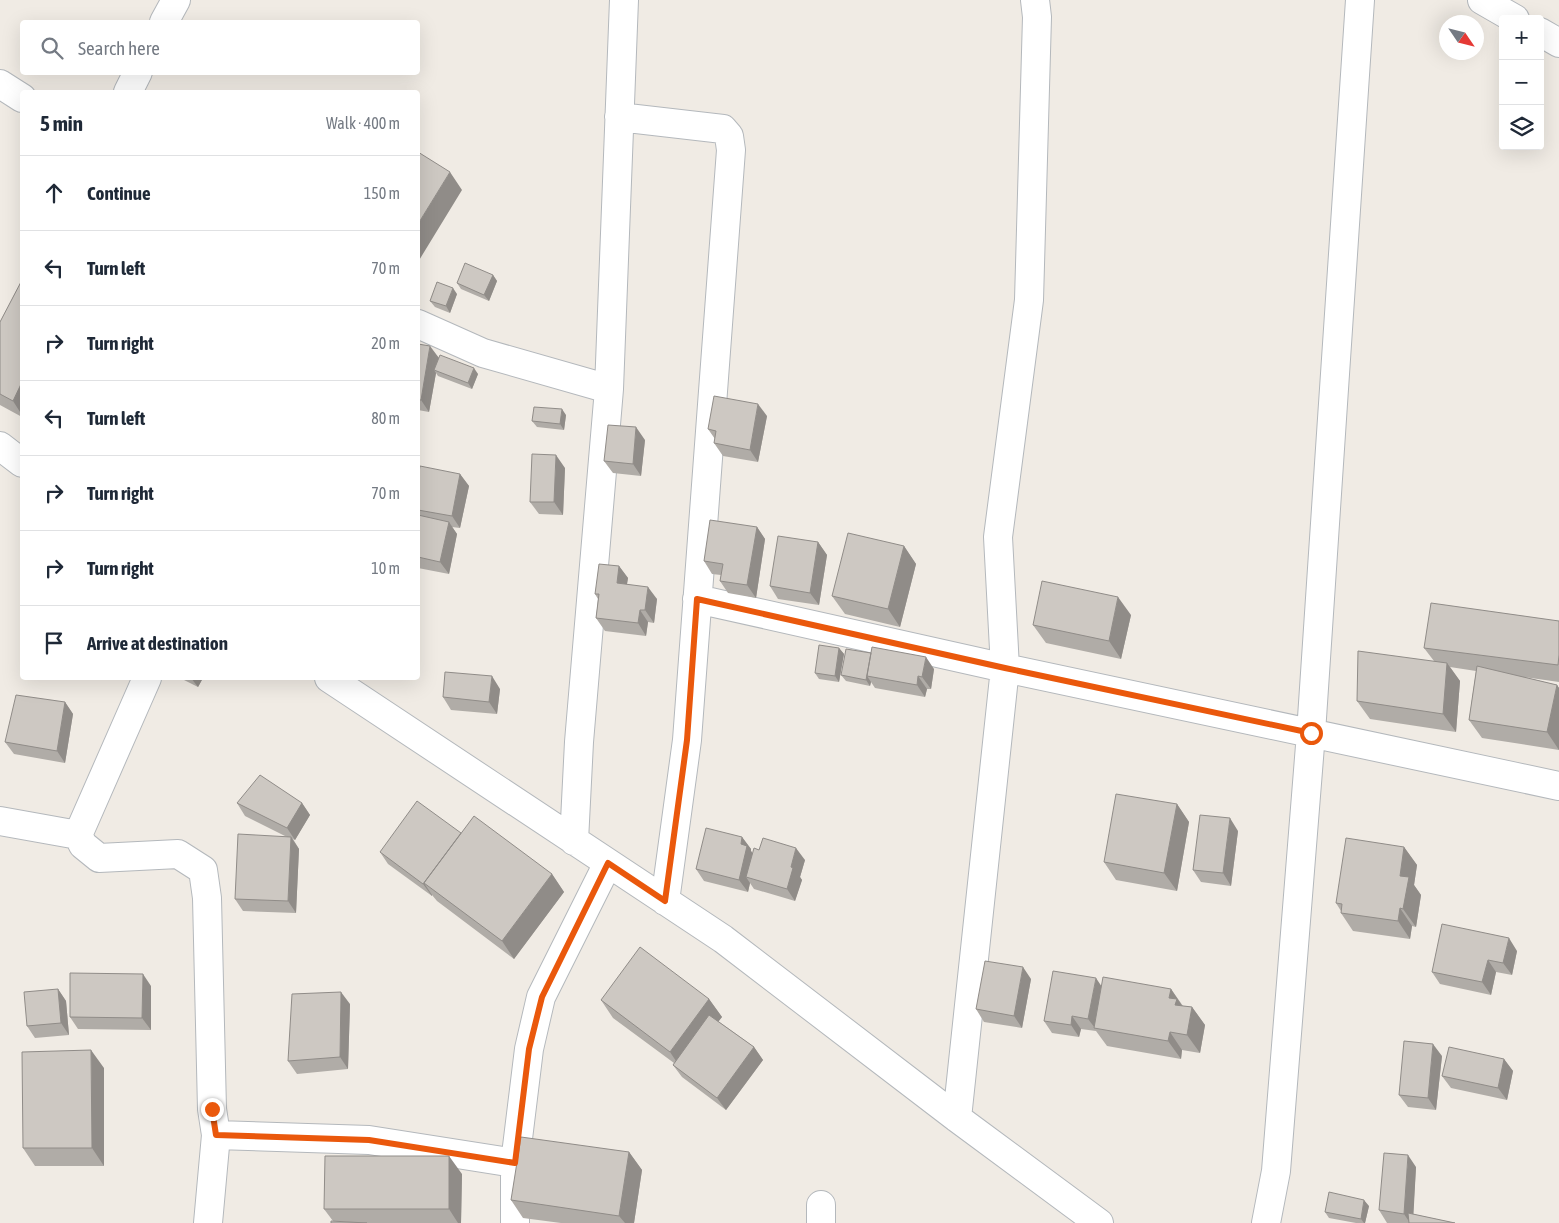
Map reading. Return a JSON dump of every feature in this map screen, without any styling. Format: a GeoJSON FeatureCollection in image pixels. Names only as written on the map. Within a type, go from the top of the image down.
{"type":"FeatureCollection","features":[{"type":"Feature","properties":{"kind":"street"},"geometry":{"type":"LineString","coordinates":[[165,20],[176,0]]}},
{"type":"Feature","properties":{"kind":"street"},"geometry":{"type":"LineString","coordinates":[[574,841],[579,742],[609,389],[624,0]]}},
{"type":"Feature","properties":{"kind":"street"},"geometry":{"type":"LineString","coordinates":[[957,1118],[1005,668],[998,538],[1029,300],[1037,17],[1035,0]]}},
{"type":"Feature","properties":{"kind":"street"},"geometry":{"type":"LineString","coordinates":[[1266,1223],[1276,1170],[1311,733],[1360,0]]}},
{"type":"Feature","properties":{"kind":"street"},"geometry":{"type":"LineString","coordinates":[[1482,0],[1509,15]]}},
{"type":"Feature","properties":{"kind":"street"},"geometry":{"type":"LineString","coordinates":[[1544,34],[1559,43]]}},
{"type":"Feature","properties":{"kind":"street"},"geometry":{"type":"LineString","coordinates":[[129,90],[136,75]]}},
{"type":"Feature","properties":{"kind":"street"},"geometry":{"type":"LineString","coordinates":[[0,84],[20,97]]}},
{"type":"Feature","properties":{"kind":"street"},"geometry":{"type":"LineString","coordinates":[[619,117],[722,130],[729,136],[731,150],[687,740],[665,901]]}},
{"type":"Feature","properties":{"kind":"street"},"geometry":{"type":"LineString","coordinates":[[420,325],[484,353],[609,389]]}},
{"type":"Feature","properties":{"kind":"street"},"geometry":{"type":"LineString","coordinates":[[0,446],[20,461]]}},
{"type":"Feature","properties":{"kind":"street"},"geometry":{"type":"LineString","coordinates":[[697,599],[1005,668],[1559,786]]}},
{"type":"Feature","properties":{"kind":"street"},"geometry":{"type":"LineString","coordinates":[[78,835],[146,680]]}},
{"type":"Feature","properties":{"kind":"street"},"geometry":{"type":"LineString","coordinates":[[332,680],[723,939],[957,1118],[1099,1223]]}},
{"type":"Feature","properties":{"kind":"street"},"geometry":{"type":"LineString","coordinates":[[0,821],[78,835]]}},
{"type":"Feature","properties":{"kind":"street"},"geometry":{"type":"LineString","coordinates":[[78,835],[83,845],[99,858],[178,854],[202,870],[207,898],[212,1109],[216,1135],[208,1223]]}},
{"type":"Feature","properties":{"kind":"street"},"geometry":{"type":"LineString","coordinates":[[515,1223],[515,1163],[529,1049],[542,997],[608,863]]}},
{"type":"Feature","properties":{"kind":"street"},"geometry":{"type":"LineString","coordinates":[[216,1135],[369,1140],[515,1163]]}},
{"type":"Feature","properties":{"kind":"building"},"geometry":{"type":"Polygon","coordinates":[[[420,153],[450,172],[420,221],[420,153]]]}},
{"type":"Feature","properties":{"kind":"building"},"geometry":{"type":"Polygon","coordinates":[[[465,263],[493,275],[484,295],[457,283],[465,263]]]}},
{"type":"Feature","properties":{"kind":"building"},"geometry":{"type":"Polygon","coordinates":[[[437,282],[453,288],[446,306],[430,301],[437,282]]]}},
{"type":"Feature","properties":{"kind":"building"},"geometry":{"type":"Polygon","coordinates":[[[20,284],[20,386],[13,401],[0,394],[0,322],[20,284]]]}},
{"type":"Feature","properties":{"kind":"building"},"geometry":{"type":"Polygon","coordinates":[[[420,344],[430,346],[420,400],[420,344]]]}},
{"type":"Feature","properties":{"kind":"building"},"geometry":{"type":"Polygon","coordinates":[[[440,355],[474,368],[468,383],[434,370],[440,355]]]}},
{"type":"Feature","properties":{"kind":"building"},"geometry":{"type":"Polygon","coordinates":[[[714,396],[758,404],[750,450],[714,443],[716,431],[708,429],[714,396]]]}},
{"type":"Feature","properties":{"kind":"building"},"geometry":{"type":"Polygon","coordinates":[[[534,407],[562,409],[560,424],[532,421],[534,407]]]}},
{"type":"Feature","properties":{"kind":"building"},"geometry":{"type":"Polygon","coordinates":[[[608,425],[636,427],[633,464],[604,461],[608,425]]]}},
{"type":"Feature","properties":{"kind":"building"},"geometry":{"type":"Polygon","coordinates":[[[532,454],[556,455],[554,502],[530,502],[532,454]]]}},
{"type":"Feature","properties":{"kind":"building"},"geometry":{"type":"Polygon","coordinates":[[[420,466],[460,474],[452,516],[420,510],[420,466]]]}},
{"type":"Feature","properties":{"kind":"building"},"geometry":{"type":"Polygon","coordinates":[[[420,515],[449,522],[440,562],[420,557],[420,515]]]}},
{"type":"Feature","properties":{"kind":"building"},"geometry":{"type":"Polygon","coordinates":[[[710,520],[757,527],[747,585],[720,581],[723,564],[704,561],[710,520]]]}},
{"type":"Feature","properties":{"kind":"building"},"geometry":{"type":"Polygon","coordinates":[[[848,533],[904,546],[888,609],[832,596],[848,533]]]}},
{"type":"Feature","properties":{"kind":"building"},"geometry":{"type":"Polygon","coordinates":[[[778,536],[818,542],[810,593],[770,586],[778,536]]]}},
{"type":"Feature","properties":{"kind":"building"},"geometry":{"type":"Polygon","coordinates":[[[599,564],[619,566],[617,583],[648,587],[645,610],[640,610],[638,623],[596,618],[599,594],[595,594],[599,564]]]}},
{"type":"Feature","properties":{"kind":"building"},"geometry":{"type":"Polygon","coordinates":[[[1042,581],[1118,597],[1109,641],[1033,625],[1042,581]]]}},
{"type":"Feature","properties":{"kind":"building"},"geometry":{"type":"Polygon","coordinates":[[[1431,603],[1559,621],[1558,665],[1424,648],[1431,603]]]}},
{"type":"Feature","properties":{"kind":"building"},"geometry":{"type":"Polygon","coordinates":[[[819,645],[839,648],[835,676],[815,673],[819,645]]]}},
{"type":"Feature","properties":{"kind":"building"},"geometry":{"type":"Polygon","coordinates":[[[872,647],[926,657],[922,677],[918,676],[917,685],[867,676],[872,647]]]}},
{"type":"Feature","properties":{"kind":"building"},"geometry":{"type":"Polygon","coordinates":[[[846,649],[871,653],[866,680],[841,675],[846,649]]]}},
{"type":"Feature","properties":{"kind":"building"},"geometry":{"type":"Polygon","coordinates":[[[1358,651],[1447,663],[1443,714],[1357,701],[1358,651]]]}},
{"type":"Feature","properties":{"kind":"building"},"geometry":{"type":"Polygon","coordinates":[[[1477,666],[1557,685],[1547,732],[1469,720],[1477,666]]]}},
{"type":"Feature","properties":{"kind":"building"},"geometry":{"type":"Polygon","coordinates":[[[445,672],[492,676],[489,702],[443,697],[445,672]]]}},
{"type":"Feature","properties":{"kind":"building"},"geometry":{"type":"Polygon","coordinates":[[[16,695],[65,702],[57,751],[5,742],[16,695]]]}},
{"type":"Feature","properties":{"kind":"building"},"geometry":{"type":"Polygon","coordinates":[[[260,775],[302,803],[287,828],[237,803],[260,775]]]}},
{"type":"Feature","properties":{"kind":"building"},"geometry":{"type":"Polygon","coordinates":[[[1116,794],[1177,804],[1164,873],[1104,862],[1116,794]]]}},
{"type":"Feature","properties":{"kind":"building"},"geometry":{"type":"Polygon","coordinates":[[[417,801],[461,833],[423,884],[380,852],[417,801]]]}},
{"type":"Feature","properties":{"kind":"building"},"geometry":{"type":"Polygon","coordinates":[[[1200,815],[1230,818],[1223,873],[1193,870],[1200,815]]]}},
{"type":"Feature","properties":{"kind":"building"},"geometry":{"type":"Polygon","coordinates":[[[474,816],[552,874],[502,941],[424,883],[474,816]]]}},
{"type":"Feature","properties":{"kind":"building"},"geometry":{"type":"Polygon","coordinates":[[[706,828],[742,837],[741,844],[747,846],[739,880],[696,869],[706,828]]]}},
{"type":"Feature","properties":{"kind":"building"},"geometry":{"type":"Polygon","coordinates":[[[238,834],[291,837],[288,901],[235,899],[238,834]]]}},
{"type":"Feature","properties":{"kind":"building"},"geometry":{"type":"Polygon","coordinates":[[[763,838],[796,848],[787,889],[746,877],[754,848],[759,850],[763,838]]]}},
{"type":"Feature","properties":{"kind":"building"},"geometry":{"type":"Polygon","coordinates":[[[1346,838],[1404,847],[1400,876],[1409,877],[1403,909],[1400,908],[1398,921],[1341,913],[1342,904],[1336,903],[1346,838]]]}},
{"type":"Feature","properties":{"kind":"building"},"geometry":{"type":"Polygon","coordinates":[[[1442,924],[1509,938],[1503,963],[1488,960],[1482,982],[1432,972],[1442,924]]]}},
{"type":"Feature","properties":{"kind":"building"},"geometry":{"type":"Polygon","coordinates":[[[640,947],[709,999],[670,1052],[601,1000],[640,947]]]}},
{"type":"Feature","properties":{"kind":"building"},"geometry":{"type":"Polygon","coordinates":[[[985,961],[1023,967],[1014,1016],[976,1009],[985,961]]]}},
{"type":"Feature","properties":{"kind":"building"},"geometry":{"type":"Polygon","coordinates":[[[1053,971],[1096,978],[1088,1019],[1072,1016],[1071,1025],[1044,1021],[1053,971]]]}},
{"type":"Feature","properties":{"kind":"building"},"geometry":{"type":"Polygon","coordinates":[[[70,973],[143,974],[142,1018],[70,1017],[70,973]]]}},
{"type":"Feature","properties":{"kind":"building"},"geometry":{"type":"Polygon","coordinates":[[[1103,977],[1171,989],[1169,998],[1177,999],[1175,1005],[1192,1007],[1187,1035],[1170,1032],[1168,1041],[1094,1028],[1103,977]]]}},
{"type":"Feature","properties":{"kind":"building"},"geometry":{"type":"Polygon","coordinates":[[[58,989],[61,1023],[27,1026],[24,992],[58,989]]]}},
{"type":"Feature","properties":{"kind":"building"},"geometry":{"type":"Polygon","coordinates":[[[341,992],[340,1057],[288,1061],[292,994],[341,992]]]}},
{"type":"Feature","properties":{"kind":"building"},"geometry":{"type":"Polygon","coordinates":[[[709,1015],[754,1047],[717,1098],[673,1065],[709,1015]]]}},
{"type":"Feature","properties":{"kind":"building"},"geometry":{"type":"Polygon","coordinates":[[[1404,1041],[1433,1044],[1428,1098],[1399,1095],[1404,1041]]]}},
{"type":"Feature","properties":{"kind":"building"},"geometry":{"type":"Polygon","coordinates":[[[1449,1047],[1504,1059],[1498,1088],[1442,1076],[1449,1047]]]}},
{"type":"Feature","properties":{"kind":"building"},"geometry":{"type":"Polygon","coordinates":[[[91,1050],[92,1148],[23,1148],[22,1052],[91,1050]]]}},
{"type":"Feature","properties":{"kind":"building"},"geometry":{"type":"Polygon","coordinates":[[[521,1137],[629,1152],[619,1216],[511,1200],[521,1137]]]}},
{"type":"Feature","properties":{"kind":"building"},"geometry":{"type":"Polygon","coordinates":[[[1384,1153],[1408,1155],[1404,1214],[1379,1210],[1384,1153]]]}},
{"type":"Feature","properties":{"kind":"building"},"geometry":{"type":"Polygon","coordinates":[[[325,1156],[449,1156],[449,1209],[324,1209],[325,1156]]]}},
{"type":"Feature","properties":{"kind":"building"},"geometry":{"type":"Polygon","coordinates":[[[1329,1192],[1364,1200],[1361,1219],[1325,1212],[1329,1192]]]}},
{"type":"Feature","properties":{"kind":"building"},"geometry":{"type":"Polygon","coordinates":[[[1408,1213],[1455,1223],[1409,1223],[1408,1213]]]}},
{"type":"Feature","properties":{"kind":"building"},"geometry":{"type":"Polygon","coordinates":[[[331,1221],[367,1223],[331,1223],[331,1221]]]}},
{"type":"Feature","properties":{"kind":"route"},"geometry":{"type":"LineString","coordinates":[[212,1109],[216,1135],[369,1140],[515,1163],[529,1049],[542,997],[608,863],[665,901],[687,740],[697,599],[1005,668],[1311,733]]}}]}
